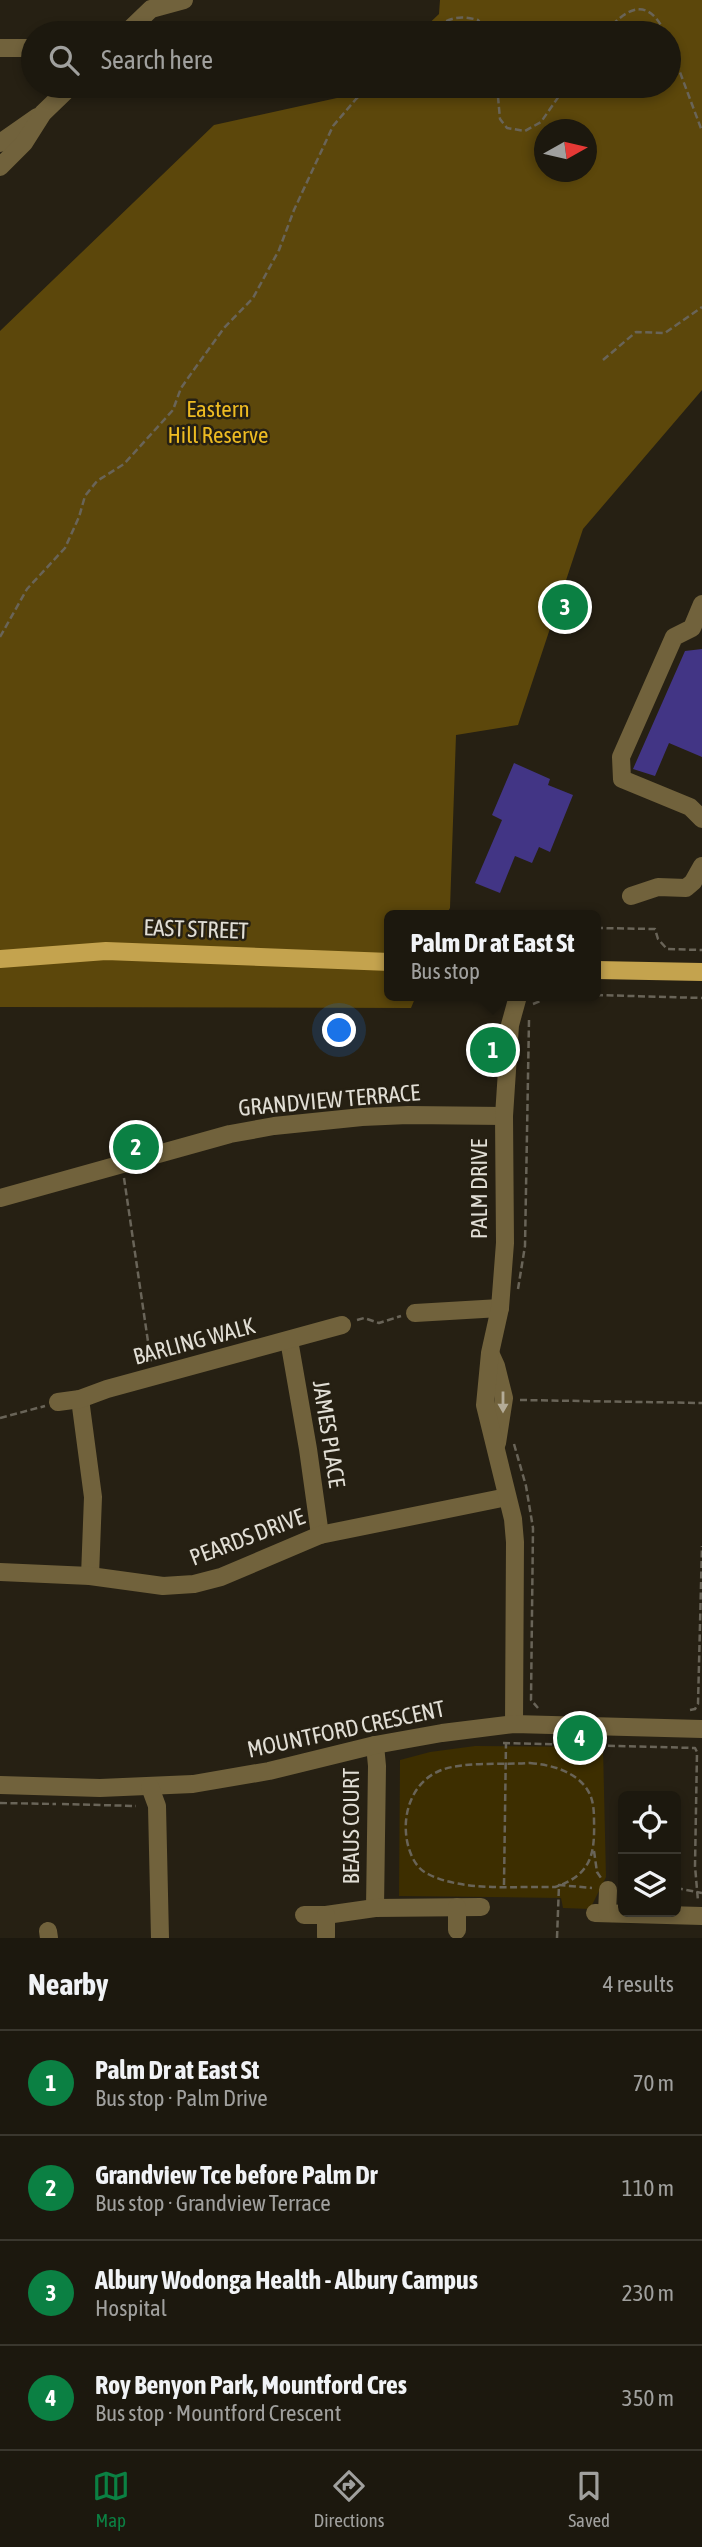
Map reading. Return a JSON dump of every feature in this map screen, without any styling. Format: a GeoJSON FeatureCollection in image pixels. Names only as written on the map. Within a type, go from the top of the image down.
{"type":"FeatureCollection","features":[{"type":"Feature","properties":{"kind":"main road","name":"EAST STREET"},"geometry":{"type":"LineString","coordinates":[[0,959],[106,951],[384,961]]}},
{"type":"Feature","properties":{"kind":"main road"},"geometry":{"type":"LineString","coordinates":[[601,970],[702,972]]}},
{"type":"Feature","properties":{"kind":"street"},"geometry":{"type":"LineString","coordinates":[[136,0],[139,20]]}},
{"type":"Feature","properties":{"kind":"street"},"geometry":{"type":"LineString","coordinates":[[139,20],[143,0]]}},
{"type":"Feature","properties":{"kind":"street"},"geometry":{"type":"LineString","coordinates":[[139,20],[151,9],[184,0]]}},
{"type":"Feature","properties":{"kind":"street"},"geometry":{"type":"LineString","coordinates":[[0,48],[21,48]]}},
{"type":"Feature","properties":{"kind":"street"},"geometry":{"type":"LineString","coordinates":[[0,143],[43,113],[59,98]]}},
{"type":"Feature","properties":{"kind":"street"},"geometry":{"type":"LineString","coordinates":[[0,167],[24,143],[43,113]]}},
{"type":"Feature","properties":{"kind":"street"},"geometry":{"type":"LineString","coordinates":[[698,620],[674,637],[621,757],[622,779],[690,807],[702,819]]}},
{"type":"Feature","properties":{"kind":"street"},"geometry":{"type":"LineString","coordinates":[[632,895],[658,887],[686,888],[693,882],[702,866]]}},
{"type":"Feature","properties":{"kind":"street","name":"PALM DRIVE"},"geometry":{"type":"LineString","coordinates":[[505,1001],[510,1025],[504,1116],[505,1243],[500,1308],[489,1353],[485,1405],[508,1497],[515,1542],[509,1731]]}},
{"type":"Feature","properties":{"kind":"street","name":"PALM DRIVE"},"geometry":{"type":"LineString","coordinates":[[510,1025],[524,1002]]}},
{"type":"Feature","properties":{"kind":"street","name":"GRANDVIEW TERRACE"},"geometry":{"type":"LineString","coordinates":[[0,1198],[230,1134],[298,1124],[408,1115],[504,1116]]}},
{"type":"Feature","properties":{"kind":"street"},"geometry":{"type":"LineString","coordinates":[[415,1313],[500,1308]]}},
{"type":"Feature","properties":{"kind":"street","name":"BARLING WALK"},"geometry":{"type":"LineString","coordinates":[[58,1402],[80,1399],[342,1325]]}},
{"type":"Feature","properties":{"kind":"street","name":"JAMES PLACE"},"geometry":{"type":"LineString","coordinates":[[289,1340],[320,1535]]}},
{"type":"Feature","properties":{"kind":"street"},"geometry":{"type":"LineString","coordinates":[[80,1399],[93,1497],[90,1577]]}},
{"type":"Feature","properties":{"kind":"street","name":"PEARDS DRIVE"},"geometry":{"type":"LineString","coordinates":[[0,1572],[90,1577],[163,1586],[194,1584],[221,1577],[320,1535],[508,1497]]}},
{"type":"Feature","properties":{"kind":"street","name":"MOUNTFORD CRESCENT"},"geometry":{"type":"LineString","coordinates":[[0,1785],[100,1788],[193,1784],[269,1771],[375,1745],[442,1733],[702,1729]]}},
{"type":"Feature","properties":{"kind":"street","name":"BEAUS COURT"},"geometry":{"type":"LineString","coordinates":[[375,1745],[375,1908]]}},
{"type":"Feature","properties":{"kind":"street"},"geometry":{"type":"LineString","coordinates":[[148,1938],[145,1806],[150,1787]]}},
{"type":"Feature","properties":{"kind":"street"},"geometry":{"type":"LineString","coordinates":[[150,1787],[156,1806],[160,1938]]}},
{"type":"Feature","properties":{"kind":"street"},"geometry":{"type":"LineString","coordinates":[[608,1888],[601,1913],[701,1916]]}},
{"type":"Feature","properties":{"kind":"street"},"geometry":{"type":"LineString","coordinates":[[457,1907],[457,1930]]}},
{"type":"Feature","properties":{"kind":"street","name":"BEAUS COURT"},"geometry":{"type":"LineString","coordinates":[[304,1915],[327,1915],[375,1908],[481,1907]]}},
{"type":"Feature","properties":{"kind":"street","name":"BEAUS COURT"},"geometry":{"type":"LineString","coordinates":[[326,1936],[327,1915]]}},
{"type":"Feature","properties":{"kind":"path"},"geometry":{"type":"LineString","coordinates":[[616,21],[627,9],[638,3]]}},
{"type":"Feature","properties":{"kind":"path"},"geometry":{"type":"LineString","coordinates":[[656,10],[660,21]]}},
{"type":"Feature","properties":{"kind":"path"},"geometry":{"type":"LineString","coordinates":[[445,21],[453,17],[479,21]]}},
{"type":"Feature","properties":{"kind":"path"},"geometry":{"type":"LineString","coordinates":[[681,75],[702,131]]}},
{"type":"Feature","properties":{"kind":"path"},"geometry":{"type":"LineString","coordinates":[[0,637],[27,589],[65,548],[85,496],[97,481],[124,464],[173,410],[181,388],[192,371],[224,328],[253,298],[279,250],[294,210],[333,126],[357,98]]}},
{"type":"Feature","properties":{"kind":"path"},"geometry":{"type":"LineString","coordinates":[[498,98],[500,119],[508,128],[525,131],[541,122],[558,98]]}},
{"type":"Feature","properties":{"kind":"path"},"geometry":{"type":"LineString","coordinates":[[603,360],[636,332],[665,333],[702,307]]}},
{"type":"Feature","properties":{"kind":"path"},"geometry":{"type":"LineString","coordinates":[[601,928],[655,929],[658,939],[667,949],[702,950]]}},
{"type":"Feature","properties":{"kind":"path"},"geometry":{"type":"LineString","coordinates":[[601,995],[702,998]]}},
{"type":"Feature","properties":{"kind":"path"},"geometry":{"type":"LineString","coordinates":[[518,1292],[525,1246],[528,1015]]}},
{"type":"Feature","properties":{"kind":"path"},"geometry":{"type":"LineString","coordinates":[[122,1165],[154,1377]]}},
{"type":"Feature","properties":{"kind":"path"},"geometry":{"type":"LineString","coordinates":[[342,1325],[364,1318],[379,1323],[415,1313]]}},
{"type":"Feature","properties":{"kind":"path"},"geometry":{"type":"LineString","coordinates":[[514,1400],[702,1403]]}},
{"type":"Feature","properties":{"kind":"path"},"geometry":{"type":"LineString","coordinates":[[0,1418],[58,1402]]}},
{"type":"Feature","properties":{"kind":"path"},"geometry":{"type":"LineString","coordinates":[[690,1710],[695,1709],[698,1704],[702,1546]]}},
{"type":"Feature","properties":{"kind":"path"},"geometry":{"type":"LineString","coordinates":[[504,1885],[509,1731]]}},
{"type":"Feature","properties":{"kind":"path"},"geometry":{"type":"LineString","coordinates":[[494,1743],[509,1731],[695,1748],[696,1892],[701,1916]]}},
{"type":"Feature","properties":{"kind":"path"},"geometry":{"type":"LineString","coordinates":[[594,1851],[580,1874],[559,1885],[450,1884],[424,1872],[408,1849],[406,1813],[412,1797],[425,1781],[439,1771],[461,1766],[506,1764],[553,1766],[579,1781],[594,1803],[597,1872],[608,1888]]}},
{"type":"Feature","properties":{"kind":"path"},"geometry":{"type":"LineString","coordinates":[[0,1802],[136,1806]]}},
{"type":"Feature","properties":{"kind":"path"},"geometry":{"type":"LineString","coordinates":[[557,1938],[559,1885]]}},
{"type":"Feature","properties":{"kind":"path"},"geometry":{"type":"LineString","coordinates":[[681,1889],[702,1894]]}},
{"type":"Feature","properties":{"kind":"shaded area"},"geometry":{"type":"Polygon","coordinates":[[[475,1746],[603,1747],[606,1877],[590,1909],[563,1908],[561,1898],[399,1896],[400,1760],[430,1752],[475,1746]]]}},
{"type":"Feature","properties":{"kind":"green space","name":"Eastern Hill Reserve"},"geometry":{"type":"Polygon","coordinates":[[[440,0],[702,0],[702,390],[583,529],[518,725],[456,735],[450,908],[384,910],[384,1001],[414,1001],[411,1008],[0,1007],[0,331],[214,125],[337,98],[681,98],[681,21],[432,21],[439,14],[440,0]]]}},
{"type":"Feature","properties":{"kind":"building"},"geometry":{"type":"Polygon","coordinates":[[[702,649],[702,757],[669,743],[655,776],[633,769],[685,651],[702,649]]]}},
{"type":"Feature","properties":{"kind":"building"},"geometry":{"type":"Polygon","coordinates":[[[514,763],[550,779],[548,785],[573,795],[550,852],[539,847],[532,863],[515,856],[500,893],[475,883],[502,820],[492,815],[514,763]]]}},
{"type":"Feature","properties":{"kind":"place","name":"Albury Wodonga Health - Albury Campus"},"geometry":{"type":"Point","coordinates":[565,607]}},
{"type":"Feature","properties":{"kind":"place","name":"Palm Dr at East St"},"geometry":{"type":"Point","coordinates":[493,1050]}},
{"type":"Feature","properties":{"kind":"place","name":"Grandview Tce before Palm Dr"},"geometry":{"type":"Point","coordinates":[136,1147]}},
{"type":"Feature","properties":{"kind":"place","name":"Roy Benyon Park, Mountford Cres"},"geometry":{"type":"Point","coordinates":[580,1738]}}]}
